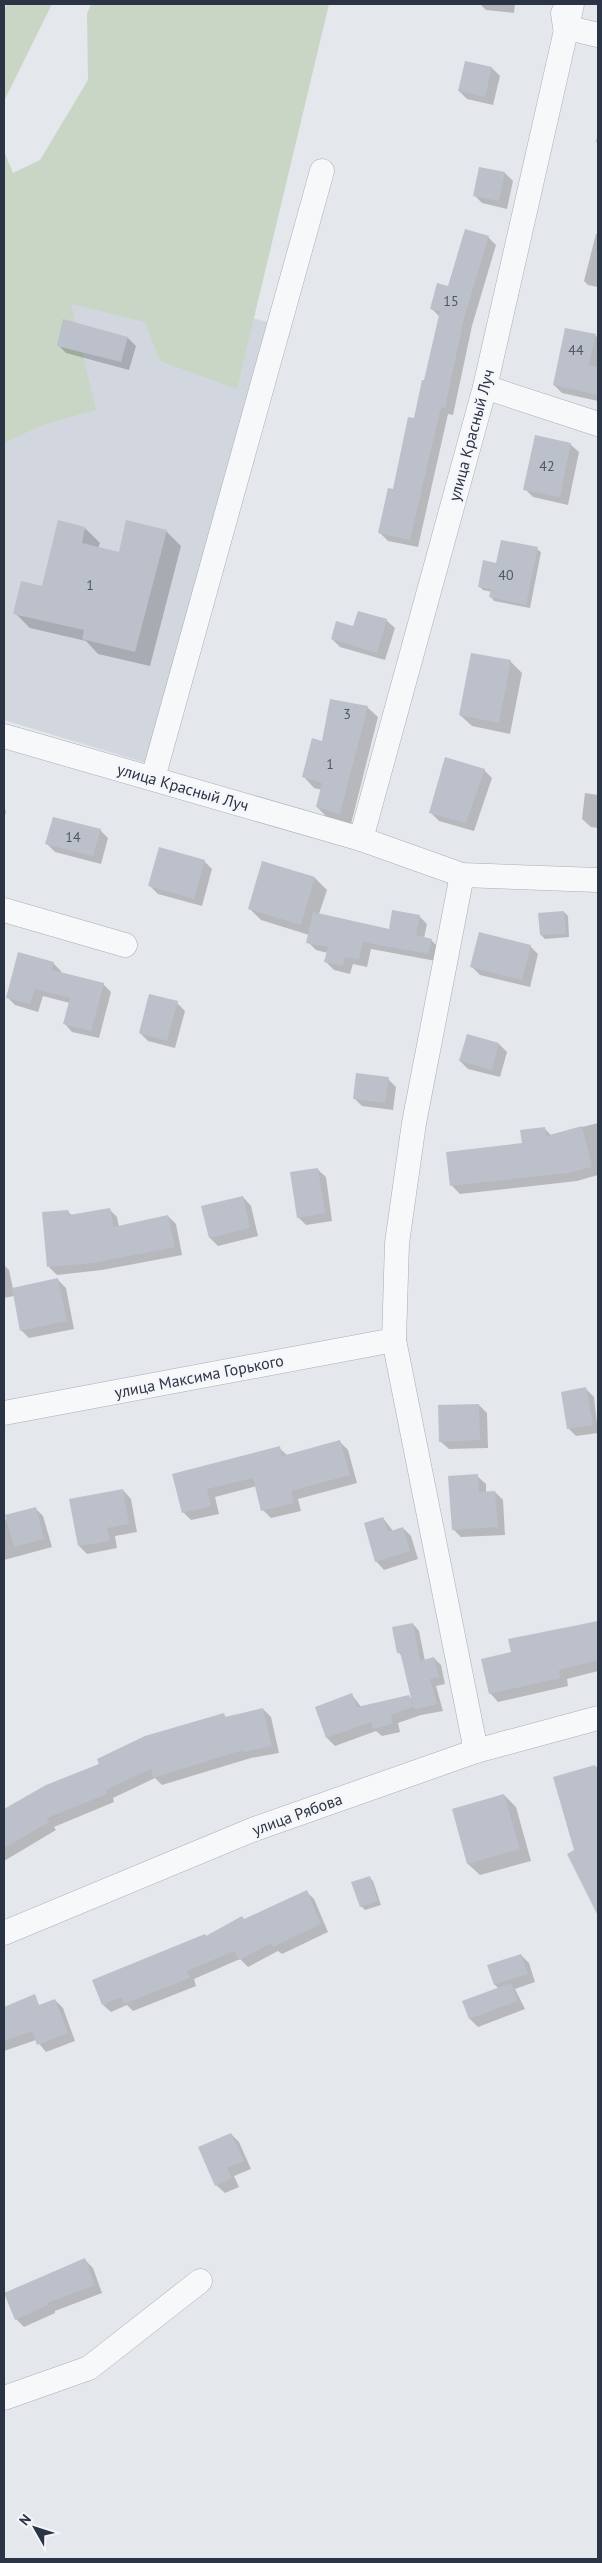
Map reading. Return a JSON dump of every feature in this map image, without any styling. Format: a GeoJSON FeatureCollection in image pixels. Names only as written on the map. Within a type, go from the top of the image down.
{"type":"FeatureCollection","features":[{"type":"Feature","properties":{"kind":"street","name":"улица Красный Луч"},"geometry":{"type":"LineString","coordinates":[[562,4],[565,28]]}},
{"type":"Feature","properties":{"kind":"street","name":"улица Красный Луч"},"geometry":{"type":"LineString","coordinates":[[361,839],[485,387],[565,28],[572,4]]}},
{"type":"Feature","properties":{"kind":"street"},"geometry":{"type":"LineString","coordinates":[[565,28],[598,35]]}},
{"type":"Feature","properties":{"kind":"street"},"geometry":{"type":"LineString","coordinates":[[153,778],[322,171]]}},
{"type":"Feature","properties":{"kind":"street"},"geometry":{"type":"LineString","coordinates":[[485,387],[598,424]]}},
{"type":"Feature","properties":{"kind":"street","name":"улица Красный Луч"},"geometry":{"type":"LineString","coordinates":[[4,736],[361,839],[462,875],[598,880]]}},
{"type":"Feature","properties":{"kind":"street"},"geometry":{"type":"LineString","coordinates":[[462,875],[414,1123],[397,1243],[394,1340],[476,1751]]}},
{"type":"Feature","properties":{"kind":"street"},"geometry":{"type":"LineString","coordinates":[[4,910],[125,945]]}},
{"type":"Feature","properties":{"kind":"street","name":"улица Максима Горького"},"geometry":{"type":"LineString","coordinates":[[4,1413],[394,1340]]}},
{"type":"Feature","properties":{"kind":"street","name":"улица Рябова"},"geometry":{"type":"LineString","coordinates":[[4,1933],[252,1830],[476,1751],[598,1718]]}},
{"type":"Feature","properties":{"kind":"street"},"geometry":{"type":"LineString","coordinates":[[4,2398],[90,2368],[200,2281]]}},
{"type":"Feature","properties":{"kind":"shaded area"},"geometry":{"type":"Polygon","coordinates":[[[48,268],[272,323],[146,763],[4,720],[4,404],[48,268]]]}},
{"type":"Feature","properties":{"kind":"green space"},"geometry":{"type":"Polygon","coordinates":[[[7,4],[52,4],[4,101],[4,11],[7,4]]]}},
{"type":"Feature","properties":{"kind":"green space"},"geometry":{"type":"Polygon","coordinates":[[[91,4],[329,4],[237,389],[160,361],[145,322],[71,304],[96,410],[45,424],[4,443],[4,151],[13,173],[40,160],[88,80],[87,14],[91,4]]]}},
{"type":"Feature","properties":{"kind":"building"},"geometry":{"type":"Polygon","coordinates":[[[465,61],[492,67],[485,97],[458,91],[465,61]]]}},
{"type":"Feature","properties":{"kind":"building"},"geometry":{"type":"Polygon","coordinates":[[[479,167],[505,172],[499,201],[473,196],[479,167]]]}},
{"type":"Feature","properties":{"kind":"building"},"geometry":{"type":"Polygon","coordinates":[[[465,229],[489,236],[464,318],[445,408],[441,407],[410,540],[378,533],[388,488],[393,489],[408,417],[414,418],[422,380],[424,380],[440,311],[430,309],[437,283],[448,286],[465,229]]]}},
{"type":"Feature","properties":{"kind":"building"},"geometry":{"type":"Polygon","coordinates":[[[63,319],[128,337],[121,362],[57,346],[63,319]]]}},
{"type":"Feature","properties":{"kind":"building"},"geometry":{"type":"Polygon","coordinates":[[[565,328],[596,334],[589,365],[598,367],[598,395],[553,385],[565,328]]]}},
{"type":"Feature","properties":{"kind":"building"},"geometry":{"type":"Polygon","coordinates":[[[535,435],[571,443],[560,497],[523,490],[535,435]]]}},
{"type":"Feature","properties":{"kind":"building"},"geometry":{"type":"Polygon","coordinates":[[[58,520],[85,527],[82,543],[119,552],[126,520],[167,530],[135,652],[82,639],[84,630],[13,614],[21,581],[42,586],[58,520]]]}},
{"type":"Feature","properties":{"kind":"building"},"geometry":{"type":"Polygon","coordinates":[[[501,540],[538,547],[526,605],[489,597],[491,589],[478,587],[483,560],[496,563],[501,540]]]}},
{"type":"Feature","properties":{"kind":"building"},"geometry":{"type":"Polygon","coordinates":[[[358,611],[387,619],[377,653],[331,639],[336,621],[353,626],[358,611]]]}},
{"type":"Feature","properties":{"kind":"building"},"geometry":{"type":"Polygon","coordinates":[[[471,653],[511,660],[499,723],[459,715],[471,653]]]}},
{"type":"Feature","properties":{"kind":"building"},"geometry":{"type":"Polygon","coordinates":[[[330,699],[368,706],[340,814],[316,807],[322,783],[302,777],[312,738],[322,741],[330,699]]]}},
{"type":"Feature","properties":{"kind":"building"},"geometry":{"type":"Polygon","coordinates":[[[445,757],[485,769],[466,823],[429,813],[445,757]]]}},
{"type":"Feature","properties":{"kind":"building"},"geometry":{"type":"Polygon","coordinates":[[[53,817],[101,829],[93,856],[45,844],[53,817]]]}},
{"type":"Feature","properties":{"kind":"building"},"geometry":{"type":"Polygon","coordinates":[[[159,847],[205,860],[194,899],[148,886],[159,847]]]}},
{"type":"Feature","properties":{"kind":"building"},"geometry":{"type":"Polygon","coordinates":[[[262,861],[315,877],[301,925],[248,909],[262,861]]]}},
{"type":"Feature","properties":{"kind":"building"},"geometry":{"type":"Polygon","coordinates":[[[392,910],[420,915],[416,935],[432,939],[428,954],[363,942],[359,960],[345,957],[343,966],[324,962],[328,947],[306,943],[313,912],[389,929],[392,910]]]}},
{"type":"Feature","properties":{"kind":"building"},"geometry":{"type":"Polygon","coordinates":[[[564,911],[566,934],[540,935],[538,913],[564,911]]]}},
{"type":"Feature","properties":{"kind":"building"},"geometry":{"type":"Polygon","coordinates":[[[479,932],[531,945],[522,980],[470,967],[479,932]]]}},
{"type":"Feature","properties":{"kind":"building"},"geometry":{"type":"Polygon","coordinates":[[[18,952],[54,962],[52,970],[104,983],[91,1031],[63,1024],[70,998],[35,989],[30,1004],[6,998],[18,952]]]}},
{"type":"Feature","properties":{"kind":"building"},"geometry":{"type":"Polygon","coordinates":[[[149,994],[178,1001],[167,1041],[139,1033],[149,994]]]}},
{"type":"Feature","properties":{"kind":"building"},"geometry":{"type":"Polygon","coordinates":[[[467,1034],[499,1043],[492,1070],[459,1061],[467,1034]]]}},
{"type":"Feature","properties":{"kind":"building"},"geometry":{"type":"Polygon","coordinates":[[[356,1073],[389,1077],[385,1103],[353,1099],[356,1073]]]}},
{"type":"Feature","properties":{"kind":"building"},"geometry":{"type":"Polygon","coordinates":[[[582,1126],[592,1167],[568,1173],[450,1186],[446,1152],[522,1143],[520,1130],[545,1127],[546,1136],[582,1126]]]}},
{"type":"Feature","properties":{"kind":"building"},"geometry":{"type":"Polygon","coordinates":[[[318,1168],[325,1213],[297,1218],[290,1172],[318,1168]]]}},
{"type":"Feature","properties":{"kind":"building"},"geometry":{"type":"Polygon","coordinates":[[[243,1196],[250,1228],[209,1238],[201,1206],[243,1196]]]}},
{"type":"Feature","properties":{"kind":"building"},"geometry":{"type":"Polygon","coordinates":[[[110,1208],[113,1227],[168,1215],[175,1247],[93,1263],[47,1267],[42,1212],[68,1210],[69,1215],[110,1208]]]}},
{"type":"Feature","properties":{"kind":"building"},"geometry":{"type":"Polygon","coordinates":[[[58,1278],[67,1321],[20,1331],[12,1288],[58,1278]]]}},
{"type":"Feature","properties":{"kind":"building"},"geometry":{"type":"Polygon","coordinates":[[[586,1387],[593,1425],[567,1429],[561,1392],[586,1387]]]}},
{"type":"Feature","properties":{"kind":"building"},"geometry":{"type":"Polygon","coordinates":[[[479,1404],[480,1440],[439,1442],[438,1405],[479,1404]]]}},
{"type":"Feature","properties":{"kind":"building"},"geometry":{"type":"Polygon","coordinates":[[[340,1440],[350,1475],[291,1491],[294,1503],[261,1511],[253,1478],[207,1489],[211,1506],[182,1513],[172,1474],[280,1446],[282,1456],[340,1440]]]}},
{"type":"Feature","properties":{"kind":"building"},"geometry":{"type":"Polygon","coordinates":[[[478,1474],[479,1492],[495,1491],[498,1527],[452,1530],[448,1476],[478,1474]]]}},
{"type":"Feature","properties":{"kind":"building"},"geometry":{"type":"Polygon","coordinates":[[[123,1489],[129,1524],[107,1528],[110,1541],[78,1546],[69,1499],[123,1489]]]}},
{"type":"Feature","properties":{"kind":"building"},"geometry":{"type":"Polygon","coordinates":[[[36,1507],[44,1539],[14,1547],[5,1515],[36,1507]]]}},
{"type":"Feature","properties":{"kind":"building"},"geometry":{"type":"Polygon","coordinates":[[[383,1517],[388,1532],[403,1527],[410,1551],[375,1562],[364,1523],[383,1517]]]}},
{"type":"Feature","properties":{"kind":"building"},"geometry":{"type":"Polygon","coordinates":[[[598,1621],[598,1660],[559,1670],[560,1678],[489,1694],[481,1659],[511,1652],[508,1639],[598,1621]]]}},
{"type":"Feature","properties":{"kind":"building"},"geometry":{"type":"Polygon","coordinates":[[[413,1623],[420,1661],[434,1657],[439,1677],[430,1679],[437,1704],[414,1710],[400,1652],[397,1653],[392,1627],[413,1623]]]}},
{"type":"Feature","properties":{"kind":"building"},"geometry":{"type":"Polygon","coordinates":[[[352,1693],[357,1707],[409,1695],[413,1707],[391,1715],[393,1724],[373,1729],[371,1722],[326,1738],[315,1707],[352,1693]]]}},
{"type":"Feature","properties":{"kind":"building"},"geometry":{"type":"Polygon","coordinates":[[[263,1708],[272,1746],[244,1752],[243,1750],[153,1778],[151,1769],[106,1790],[107,1794],[47,1818],[49,1822],[4,1848],[4,1809],[46,1785],[99,1764],[97,1759],[145,1736],[224,1713],[225,1717],[263,1708]]]}},
{"type":"Feature","properties":{"kind":"building"},"geometry":{"type":"Polygon","coordinates":[[[595,1765],[598,1775],[598,1916],[567,1854],[574,1850],[553,1777],[595,1765]]]}},
{"type":"Feature","properties":{"kind":"building"},"geometry":{"type":"Polygon","coordinates":[[[504,1794],[520,1849],[467,1864],[452,1809],[504,1794]]]}},
{"type":"Feature","properties":{"kind":"building"},"geometry":{"type":"Polygon","coordinates":[[[370,1876],[378,1901],[360,1907],[351,1882],[370,1876]]]}},
{"type":"Feature","properties":{"kind":"building"},"geometry":{"type":"Polygon","coordinates":[[[307,1890],[321,1924],[273,1947],[271,1943],[239,1960],[234,1951],[187,1971],[190,1978],[124,2004],[122,1997],[102,2005],[92,1980],[205,1934],[206,1936],[242,1916],[244,1919],[307,1890]]]}},
{"type":"Feature","properties":{"kind":"building"},"geometry":{"type":"Polygon","coordinates":[[[521,1954],[528,1974],[494,1985],[487,1965],[521,1954]]]}},
{"type":"Feature","properties":{"kind":"building"},"geometry":{"type":"Polygon","coordinates":[[[511,1983],[518,2001],[469,2019],[462,2001],[511,1983]]]}},
{"type":"Feature","properties":{"kind":"building"},"geometry":{"type":"Polygon","coordinates":[[[35,1994],[39,2005],[55,1999],[68,2033],[37,2045],[32,2031],[4,2041],[4,2007],[35,1994]]]}},
{"type":"Feature","properties":{"kind":"building"},"geometry":{"type":"Polygon","coordinates":[[[231,2133],[244,2161],[227,2168],[232,2178],[215,2186],[198,2147],[231,2133]]]}},
{"type":"Feature","properties":{"kind":"building"},"geometry":{"type":"Polygon","coordinates":[[[85,2258],[95,2285],[47,2303],[48,2305],[15,2320],[4,2293],[85,2258]]]}}]}
